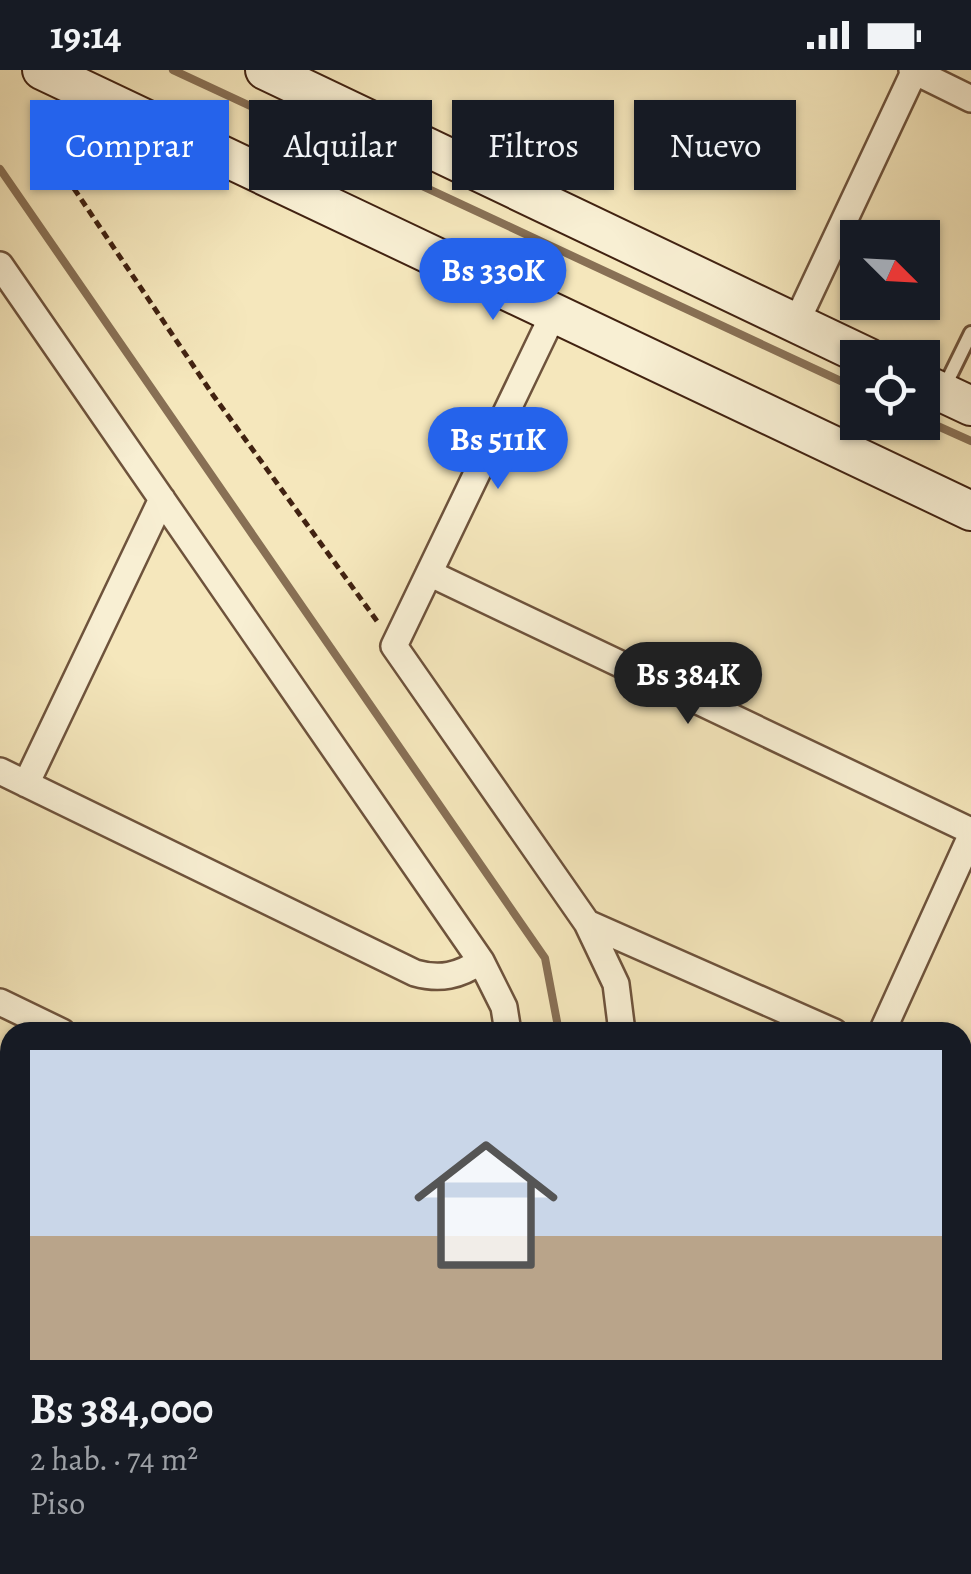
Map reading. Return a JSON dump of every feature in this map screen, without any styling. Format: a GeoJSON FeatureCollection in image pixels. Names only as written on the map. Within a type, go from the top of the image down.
{"type":"FeatureCollection","features":[{"type":"Feature","properties":{"kind":"main road"},"geometry":{"type":"LineString","coordinates":[[266,70],[840,344]]}},
{"type":"Feature","properties":{"kind":"main road"},"geometry":{"type":"LineString","coordinates":[[45,71],[971,512]]}},
{"type":"Feature","properties":{"kind":"street"},"geometry":{"type":"LineString","coordinates":[[796,324],[914,70],[971,98]]}},
{"type":"Feature","properties":{"kind":"street"},"geometry":{"type":"LineString","coordinates":[[0,265],[480,962],[504,1007],[506,1022]]}},
{"type":"Feature","properties":{"kind":"street"},"geometry":{"type":"LineString","coordinates":[[553,314],[394,646],[588,923],[616,984],[621,1022]]}},
{"type":"Feature","properties":{"kind":"street"},"geometry":{"type":"LineString","coordinates":[[26,784],[162,499]]}},
{"type":"Feature","properties":{"kind":"street"},"geometry":{"type":"LineString","coordinates":[[429,573],[971,834],[886,1022]]}},
{"type":"Feature","properties":{"kind":"street"},"geometry":{"type":"LineString","coordinates":[[0,771],[415,973],[428,977],[456,975],[480,962]]}},
{"type":"Feature","properties":{"kind":"street"},"geometry":{"type":"LineString","coordinates":[[588,923],[811,1022]]}},
{"type":"Feature","properties":{"kind":"street"},"geometry":{"type":"LineString","coordinates":[[0,1002],[41,1022]]}},
{"type":"Feature","properties":{"kind":"lane"},"geometry":{"type":"LineString","coordinates":[[945,393],[971,333]]}},
{"type":"Feature","properties":{"kind":"path"},"geometry":{"type":"LineString","coordinates":[[45,71],[45,120],[52,156],[213,395],[394,646]]}},
{"type":"Feature","properties":{"kind":"waterway"},"geometry":{"type":"LineString","coordinates":[[173,70],[840,381]]}},
{"type":"Feature","properties":{"kind":"waterway"},"geometry":{"type":"LineString","coordinates":[[0,169],[545,958],[557,1022]]}},
{"type":"Feature","properties":{"kind":"waterway"},"geometry":{"type":"LineString","coordinates":[[940,427],[971,441]]}}]}
